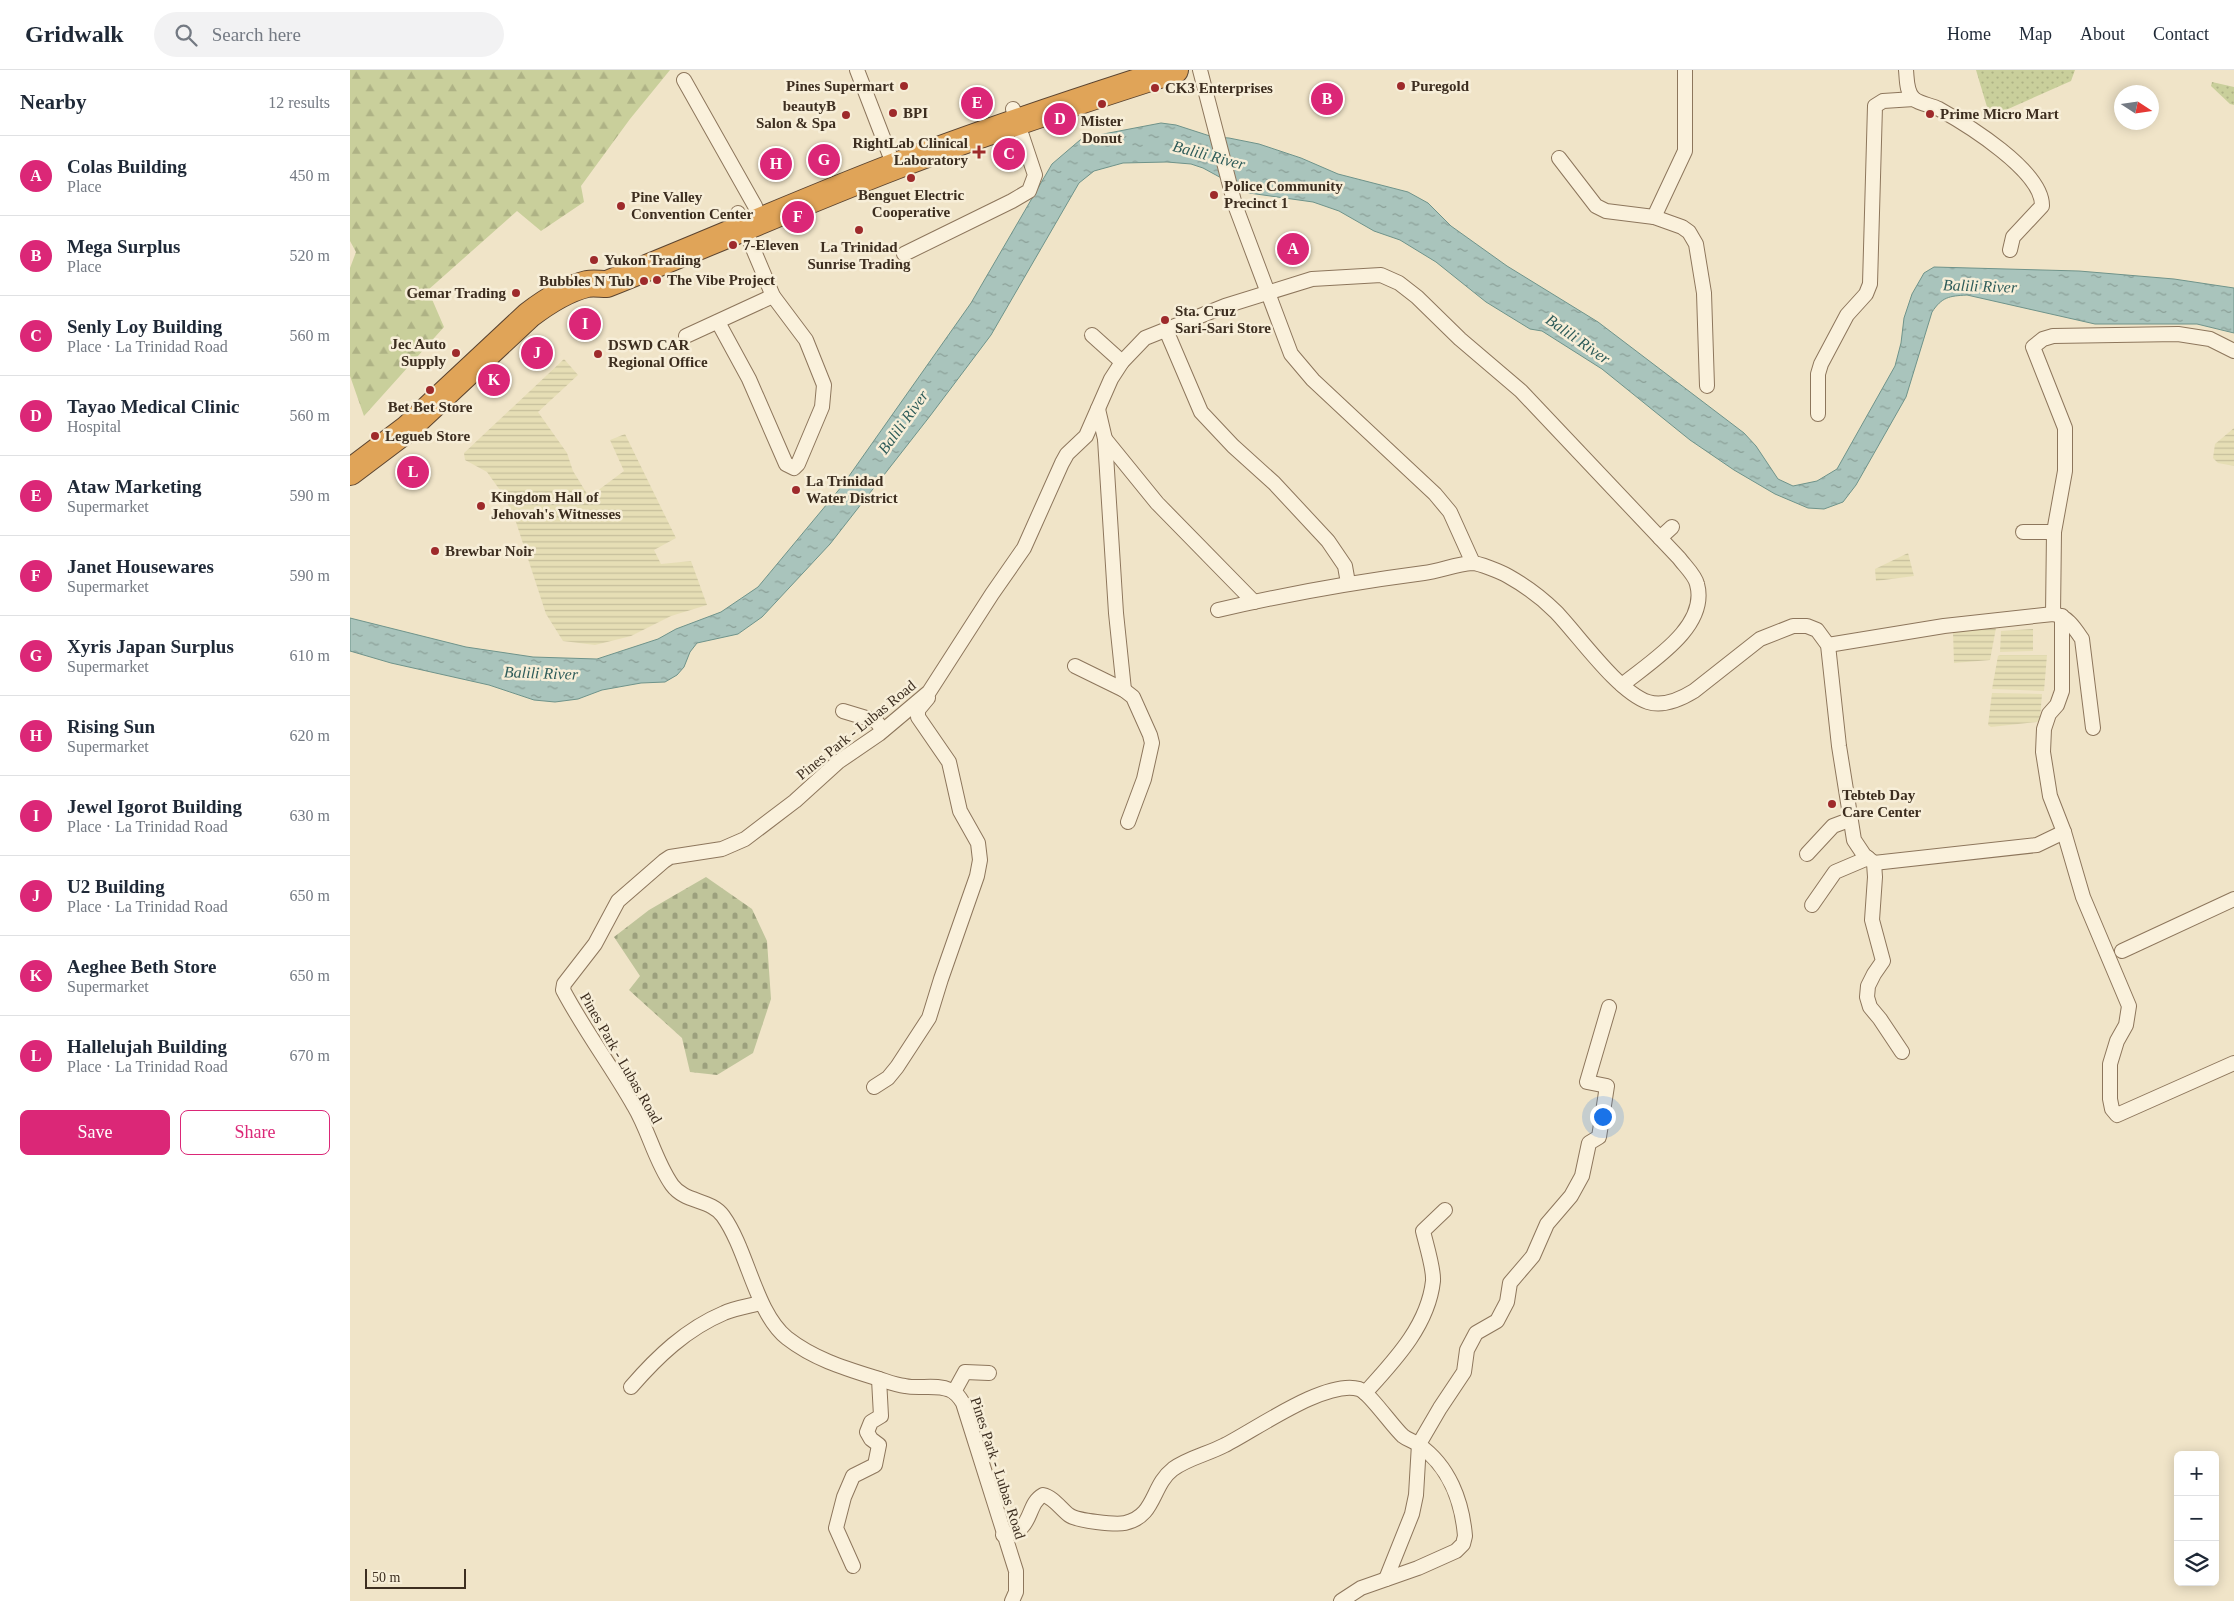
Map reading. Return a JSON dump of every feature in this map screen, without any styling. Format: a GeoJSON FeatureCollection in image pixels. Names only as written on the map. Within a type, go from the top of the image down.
{"type":"FeatureCollection","features":[{"type":"Feature","properties":{"kind":"highway"},"geometry":{"type":"LineString","coordinates":[[1016,116],[1121,70]]}},
{"type":"Feature","properties":{"kind":"highway"},"geometry":{"type":"LineString","coordinates":[[350,472],[407,429],[529,315],[546,302],[587,284],[607,284],[749,217],[892,159],[1016,116],[1175,70]]}},
{"type":"Feature","properties":{"kind":"street"},"geometry":{"type":"LineString","coordinates":[[857,70],[892,159]]}},
{"type":"Feature","properties":{"kind":"street"},"geometry":{"type":"LineString","coordinates":[[1200,70],[1235,205],[1266,292],[1291,354],[1314,380],[1435,494],[1450,512],[1473,563]]}},
{"type":"Feature","properties":{"kind":"street"},"geometry":{"type":"LineString","coordinates":[[1654,217],[1685,151],[1685,70]]}},
{"type":"Feature","properties":{"kind":"street"},"geometry":{"type":"LineString","coordinates":[[1906,70],[1909,92],[1914,99]]}},
{"type":"Feature","properties":{"kind":"street"},"geometry":{"type":"LineString","coordinates":[[684,80],[749,217],[773,296],[806,340],[824,384],[822,407],[794,468],[786,464],[750,379],[718,322]]}},
{"type":"Feature","properties":{"kind":"street"},"geometry":{"type":"LineString","coordinates":[[1818,414],[1818,374],[1821,364],[1848,315],[1866,294],[1870,284],[1876,106],[1883,101],[1914,99],[1938,109],[1996,146],[2026,174],[2038,190],[2042,206],[2014,237],[2010,250]]}},
{"type":"Feature","properties":{"kind":"street"},"geometry":{"type":"LineString","coordinates":[[904,254],[1029,191],[1035,176],[1016,116]]}},
{"type":"Feature","properties":{"kind":"street"},"geometry":{"type":"LineString","coordinates":[[1558,158],[1596,206],[1606,211],[1654,217],[1682,227],[1689,232],[1696,244],[1704,293],[1706,386]]}},
{"type":"Feature","properties":{"kind":"street","name":"Pines Park - Lubas Road"},"geometry":{"type":"LineString","coordinates":[[1012,1601],[1016,1592],[1016,1571],[1003,1535],[963,1403],[954,1392],[940,1388],[905,1386],[879,1379],[839,1367],[803,1350],[778,1330],[761,1303],[747,1264],[722,1214],[708,1205],[680,1194],[662,1168],[634,1107],[563,988],[579,963],[595,944],[618,901],[670,857],[722,849],[745,839],[795,800],[838,762],[883,730],[929,692],[1024,548],[1062,463],[1086,436],[1111,379],[1122,362],[1145,338],[1225,306],[1312,279],[1381,275],[1398,283],[1417,297],[1460,339],[1521,390],[1679,558],[1697,583],[1696,612],[1689,626],[1680,637],[1622,685]]}},
{"type":"Feature","properties":{"kind":"street"},"geometry":{"type":"LineString","coordinates":[[686,336],[773,296]]}},
{"type":"Feature","properties":{"kind":"street"},"geometry":{"type":"LineString","coordinates":[[1166,330],[1201,412],[1233,446],[1274,483],[1328,542],[1345,566],[1348,583]]}},
{"type":"Feature","properties":{"kind":"street"},"geometry":{"type":"LineString","coordinates":[[2229,348],[2210,339],[2178,334],[2150,333],[2053,336],[2043,339],[2033,347],[2065,428],[2065,471],[2054,532],[2062,691],[2058,705],[2049,714],[2044,728],[2043,752],[2050,796],[2064,832],[2083,897],[2129,1006],[2126,1025],[2117,1040],[2110,1064],[2110,1099],[2112,1109],[2117,1115],[2234,1063]]}},
{"type":"Feature","properties":{"kind":"street"},"geometry":{"type":"LineString","coordinates":[[1092,335],[1122,362]]}},
{"type":"Feature","properties":{"kind":"street"},"geometry":{"type":"LineString","coordinates":[[1098,409],[1105,439],[1116,613],[1124,690]]}},
{"type":"Feature","properties":{"kind":"street"},"geometry":{"type":"LineString","coordinates":[[1105,439],[1157,503],[1254,602]]}},
{"type":"Feature","properties":{"kind":"street"},"geometry":{"type":"LineString","coordinates":[[1660,538],[1672,527]]}},
{"type":"Feature","properties":{"kind":"street"},"geometry":{"type":"LineString","coordinates":[[2023,532],[2054,532]]}},
{"type":"Feature","properties":{"kind":"street"},"geometry":{"type":"LineString","coordinates":[[1218,610],[1323,590],[1348,583],[1438,571],[1473,563],[1507,575],[1554,610],[1622,685],[1640,698],[1650,702],[1661,703],[1682,698],[1694,691],[1760,639],[1793,626],[1807,626],[1816,630],[1828,645],[1849,820],[1854,840],[1871,861],[1872,920],[1883,961],[1868,986],[1866,997],[1870,1007],[1902,1052]]}},
{"type":"Feature","properties":{"kind":"street"},"geometry":{"type":"LineString","coordinates":[[1828,645],[1944,626],[2057,615],[2074,627],[2082,639],[2093,728]]}},
{"type":"Feature","properties":{"kind":"street"},"geometry":{"type":"LineString","coordinates":[[1075,666],[1124,690],[1133,697],[1152,743],[1144,779],[1128,822]]}},
{"type":"Feature","properties":{"kind":"street"},"geometry":{"type":"LineString","coordinates":[[874,1087],[888,1078],[929,1018],[980,860],[978,843],[960,811],[949,762],[918,717],[918,710],[928,699],[929,692]]}},
{"type":"Feature","properties":{"kind":"street"},"geometry":{"type":"LineString","coordinates":[[843,711],[876,721],[883,730]]}},
{"type":"Feature","properties":{"kind":"street"},"geometry":{"type":"LineString","coordinates":[[1807,854],[1832,826],[1849,820]]}},
{"type":"Feature","properties":{"kind":"street"},"geometry":{"type":"LineString","coordinates":[[1812,905],[1836,872],[1871,861],[2037,845],[2064,832]]}},
{"type":"Feature","properties":{"kind":"street"},"geometry":{"type":"LineString","coordinates":[[2122,951],[2234,899]]}},
{"type":"Feature","properties":{"kind":"street"},"geometry":{"type":"LineString","coordinates":[[1386,1579],[1412,1514],[1416,1495],[1419,1444],[1464,1372],[1467,1350],[1476,1333],[1497,1321],[1507,1302],[1510,1284],[1533,1256],[1547,1224],[1572,1196],[1582,1176],[1589,1142],[1600,1137],[1607,1086],[1587,1082],[1609,1008]]}},
{"type":"Feature","properties":{"kind":"street"},"geometry":{"type":"LineString","coordinates":[[1365,1393],[1400,1354],[1415,1332],[1427,1303],[1433,1280],[1423,1231],[1445,1210]]}},
{"type":"Feature","properties":{"kind":"street"},"geometry":{"type":"LineString","coordinates":[[630,1387],[682,1336],[724,1313],[761,1303]]}},
{"type":"Feature","properties":{"kind":"street"},"geometry":{"type":"LineString","coordinates":[[954,1392],[965,1372],[989,1373]]}},
{"type":"Feature","properties":{"kind":"street"},"geometry":{"type":"LineString","coordinates":[[854,1566],[836,1528],[844,1498],[853,1476],[875,1465],[879,1446],[871,1439],[867,1432],[871,1422],[881,1416],[879,1379]]}},
{"type":"Feature","properties":{"kind":"street"},"geometry":{"type":"LineString","coordinates":[[1003,1535],[1018,1530],[1025,1524],[1037,1499],[1043,1494],[1072,1517],[1123,1524],[1139,1518],[1149,1508],[1160,1483],[1172,1470],[1190,1459],[1207,1454],[1230,1443],[1310,1398],[1350,1388],[1365,1393],[1383,1416],[1404,1437],[1419,1444],[1445,1469],[1452,1480],[1466,1536],[1463,1544],[1456,1551],[1361,1588],[1341,1601]]}},
{"type":"Feature","properties":{"kind":"shaded area"},"geometry":{"type":"Polygon","coordinates":[[[564,359],[578,375],[538,412],[567,453],[573,471],[589,497],[624,471],[610,440],[625,434],[676,538],[654,550],[661,564],[691,561],[707,605],[671,616],[631,636],[595,645],[563,641],[546,614],[514,516],[502,493],[487,472],[465,460],[464,453],[564,359]]]}},
{"type":"Feature","properties":{"kind":"shaded area"},"geometry":{"type":"Polygon","coordinates":[[[2234,428],[2234,466],[2218,463],[2213,458],[2215,444],[2234,428]]]}},
{"type":"Feature","properties":{"kind":"shaded area"},"geometry":{"type":"Polygon","coordinates":[[[1908,553],[1914,576],[1876,581],[1875,569],[1908,553]]]}},
{"type":"Feature","properties":{"kind":"shaded area"},"geometry":{"type":"Polygon","coordinates":[[[1996,628],[1990,660],[1954,663],[1953,632],[1996,628]]]}},
{"type":"Feature","properties":{"kind":"shaded area"},"geometry":{"type":"Polygon","coordinates":[[[2033,629],[2033,651],[2000,652],[2001,631],[2033,629]]]}},
{"type":"Feature","properties":{"kind":"shaded area"},"geometry":{"type":"Polygon","coordinates":[[[2047,655],[2044,691],[1992,689],[1998,656],[2047,655]]]}},
{"type":"Feature","properties":{"kind":"shaded area"},"geometry":{"type":"Polygon","coordinates":[[[1992,693],[2042,694],[2040,719],[2037,722],[1991,727],[1988,725],[1992,693]]]}},
{"type":"Feature","properties":{"kind":"green space"},"geometry":{"type":"Polygon","coordinates":[[[350,70],[670,70],[630,119],[581,186],[584,202],[541,231],[517,211],[428,290],[444,327],[364,416],[350,376],[350,268],[356,252],[350,241],[350,70]]]}},
{"type":"Feature","properties":{"kind":"green space"},"geometry":{"type":"Polygon","coordinates":[[[1976,70],[2075,70],[2071,81],[1990,117],[1976,70]]]}},
{"type":"Feature","properties":{"kind":"green space"},"geometry":{"type":"Polygon","coordinates":[[[2212,82],[2234,87],[2234,105],[2230,104],[2211,86],[2212,82]]]}},
{"type":"Feature","properties":{"kind":"green space"},"geometry":{"type":"Polygon","coordinates":[[[706,877],[752,909],[767,941],[771,999],[753,1053],[717,1075],[690,1072],[682,1038],[629,990],[640,976],[614,937],[649,910],[706,877]]]}},
{"type":"Feature","properties":{"kind":"water","name":"Balili River"},"geometry":{"type":"Polygon","coordinates":[[[1161,123],[1176,125],[1213,137],[1259,144],[1301,158],[1338,174],[1408,192],[1428,203],[1451,226],[1507,266],[1598,322],[1744,433],[1756,446],[1778,479],[1793,486],[1817,481],[1837,469],[1895,366],[1901,343],[1904,318],[1912,294],[1924,273],[1934,267],[2079,271],[2174,279],[2234,288],[2234,333],[2197,324],[2095,324],[1967,295],[1946,298],[1932,312],[1906,397],[1856,485],[1843,502],[1824,509],[1808,508],[1775,494],[1734,470],[1690,440],[1602,369],[1542,331],[1530,329],[1486,302],[1436,262],[1400,240],[1374,231],[1339,211],[1313,202],[1249,193],[1203,168],[1191,164],[1167,162],[1123,163],[1094,171],[1079,183],[991,335],[830,544],[762,617],[738,634],[697,643],[690,652],[684,667],[677,675],[665,682],[641,683],[602,690],[578,699],[555,702],[534,700],[489,685],[391,663],[350,651],[350,618],[466,647],[533,657],[597,659],[658,639],[676,629],[721,612],[758,587],[842,486],[971,303],[1052,164],[1080,140],[1161,123]]]}},
{"type":"Feature","properties":{"kind":"place","name":"Pines Supermart"},"geometry":{"type":"Point","coordinates":[904,86]}},
{"type":"Feature","properties":{"kind":"place","name":"Puregold"},"geometry":{"type":"Point","coordinates":[1401,86]}},
{"type":"Feature","properties":{"kind":"place","name":"CK3 Enterprises"},"geometry":{"type":"Point","coordinates":[1155,88]}},
{"type":"Feature","properties":{"kind":"place","name":"Mega Surplus"},"geometry":{"type":"Point","coordinates":[1327,99]}},
{"type":"Feature","properties":{"kind":"place","name":"Ataw Marketing"},"geometry":{"type":"Point","coordinates":[977,103]}},
{"type":"Feature","properties":{"kind":"place","name":"Mister Donut"},"geometry":{"type":"Point","coordinates":[1102,104]}},
{"type":"Feature","properties":{"kind":"place","name":"BPI"},"geometry":{"type":"Point","coordinates":[893,113]}},
{"type":"Feature","properties":{"kind":"place","name":"Prime Micro Mart"},"geometry":{"type":"Point","coordinates":[1930,114]}},
{"type":"Feature","properties":{"kind":"place","name":"beautyB Salon & Spa"},"geometry":{"type":"Point","coordinates":[846,115]}},
{"type":"Feature","properties":{"kind":"place","name":"Tayao Medical Clinic"},"geometry":{"type":"Point","coordinates":[1060,119]}},
{"type":"Feature","properties":{"kind":"place","name":"RightLab Clinical Laboratory"},"geometry":{"type":"Point","coordinates":[979,152]}},
{"type":"Feature","properties":{"kind":"place","name":"Senly Loy Building"},"geometry":{"type":"Point","coordinates":[1009,154]}},
{"type":"Feature","properties":{"kind":"place","name":"Xyris Japan Surplus"},"geometry":{"type":"Point","coordinates":[824,160]}},
{"type":"Feature","properties":{"kind":"place","name":"Rising Sun"},"geometry":{"type":"Point","coordinates":[776,164]}},
{"type":"Feature","properties":{"kind":"place","name":"Benguet Electric Cooperative"},"geometry":{"type":"Point","coordinates":[911,178]}},
{"type":"Feature","properties":{"kind":"place","name":"Police Community Precinct 1"},"geometry":{"type":"Point","coordinates":[1214,195]}},
{"type":"Feature","properties":{"kind":"place","name":"Pine Valley Convention Center"},"geometry":{"type":"Point","coordinates":[621,206]}},
{"type":"Feature","properties":{"kind":"place","name":"Janet Housewares"},"geometry":{"type":"Point","coordinates":[798,217]}},
{"type":"Feature","properties":{"kind":"place","name":"La Trinidad Sunrise Trading"},"geometry":{"type":"Point","coordinates":[859,230]}},
{"type":"Feature","properties":{"kind":"place","name":"7-Eleven"},"geometry":{"type":"Point","coordinates":[733,245]}},
{"type":"Feature","properties":{"kind":"place","name":"Colas Building"},"geometry":{"type":"Point","coordinates":[1293,249]}},
{"type":"Feature","properties":{"kind":"place","name":"Yukon Trading"},"geometry":{"type":"Point","coordinates":[594,260]}},
{"type":"Feature","properties":{"kind":"place","name":"The Vibe Project"},"geometry":{"type":"Point","coordinates":[657,280]}},
{"type":"Feature","properties":{"kind":"place","name":"Bubbles N Tub"},"geometry":{"type":"Point","coordinates":[644,281]}},
{"type":"Feature","properties":{"kind":"place","name":"Gemar Trading"},"geometry":{"type":"Point","coordinates":[516,293]}},
{"type":"Feature","properties":{"kind":"place","name":"Sta. Cruz Sari-Sari Store"},"geometry":{"type":"Point","coordinates":[1165,320]}},
{"type":"Feature","properties":{"kind":"place","name":"Jewel Igorot Building"},"geometry":{"type":"Point","coordinates":[585,324]}},
{"type":"Feature","properties":{"kind":"place","name":"Jec Auto Supply"},"geometry":{"type":"Point","coordinates":[456,353]}},
{"type":"Feature","properties":{"kind":"place","name":"U2 Building"},"geometry":{"type":"Point","coordinates":[537,353]}},
{"type":"Feature","properties":{"kind":"place","name":"DSWD CAR Regional Office"},"geometry":{"type":"Point","coordinates":[598,354]}},
{"type":"Feature","properties":{"kind":"place","name":"Aeghee Beth Store"},"geometry":{"type":"Point","coordinates":[494,380]}},
{"type":"Feature","properties":{"kind":"place","name":"Bet Bet Store"},"geometry":{"type":"Point","coordinates":[430,390]}},
{"type":"Feature","properties":{"kind":"place","name":"Legueb Store"},"geometry":{"type":"Point","coordinates":[375,436]}},
{"type":"Feature","properties":{"kind":"place","name":"Hallelujah Building"},"geometry":{"type":"Point","coordinates":[413,472]}},
{"type":"Feature","properties":{"kind":"place","name":"La Trinidad Water District"},"geometry":{"type":"Point","coordinates":[796,490]}},
{"type":"Feature","properties":{"kind":"place","name":"Kingdom Hall of Jehovah's Witnesses"},"geometry":{"type":"Point","coordinates":[481,506]}},
{"type":"Feature","properties":{"kind":"place","name":"Brewbar Noir"},"geometry":{"type":"Point","coordinates":[435,551]}},
{"type":"Feature","properties":{"kind":"place","name":"Tebteb Day Care Center"},"geometry":{"type":"Point","coordinates":[1832,804]}}]}
